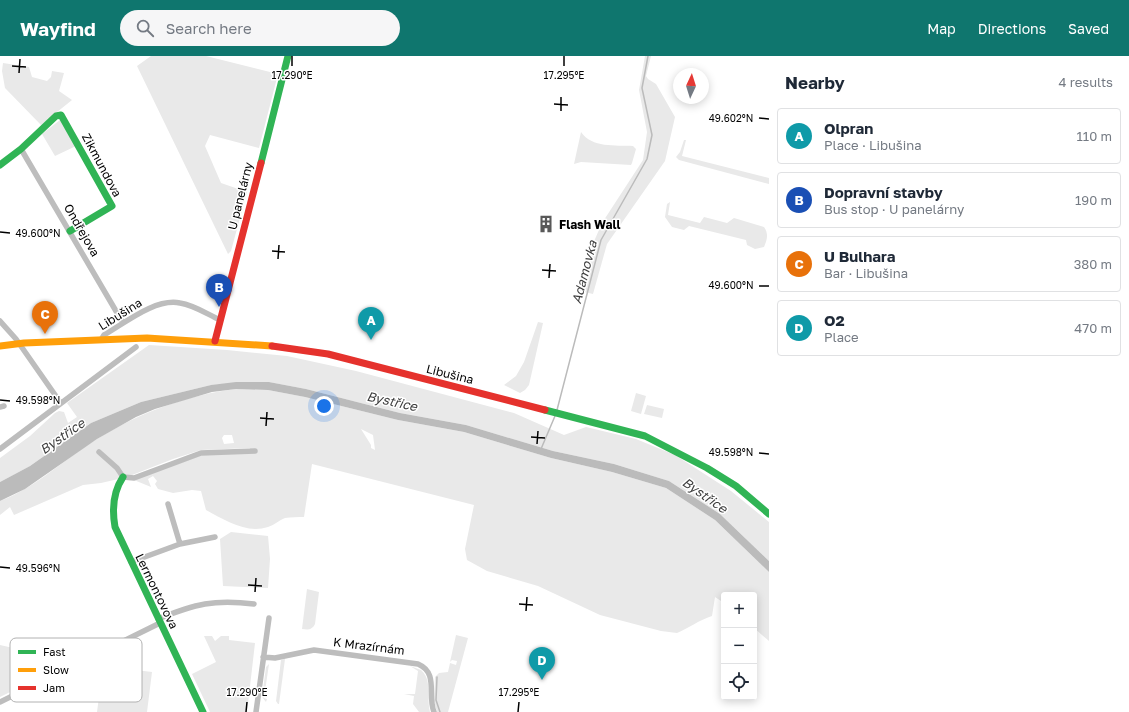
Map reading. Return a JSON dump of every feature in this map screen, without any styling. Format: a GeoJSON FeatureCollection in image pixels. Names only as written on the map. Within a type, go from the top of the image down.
{"type":"FeatureCollection","features":[{"type":"Feature","properties":{"kind":"street","name":"U panelárny"},"geometry":{"type":"LineString","coordinates":[[215,341],[288,56]]}},
{"type":"Feature","properties":{"kind":"street","name":"Zikmundova"},"geometry":{"type":"LineString","coordinates":[[22,149],[37,133],[60,114],[64,118],[112,206],[70,231]]}},
{"type":"Feature","properties":{"kind":"street"},"geometry":{"type":"LineString","coordinates":[[0,165],[22,149]]}},
{"type":"Feature","properties":{"kind":"street","name":"Ondřejova"},"geometry":{"type":"LineString","coordinates":[[22,149],[123,323]]}},
{"type":"Feature","properties":{"kind":"street","name":"Libušina"},"geometry":{"type":"LineString","coordinates":[[101,340],[102,336],[142,311],[172,302],[189,305],[220,320]]}},
{"type":"Feature","properties":{"kind":"street"},"geometry":{"type":"LineString","coordinates":[[0,321],[19,344],[60,402]]}},
{"type":"Feature","properties":{"kind":"street","name":"Libušina"},"geometry":{"type":"LineString","coordinates":[[0,346],[147,338],[215,341],[288,347],[328,354],[633,432],[655,440],[697,462],[736,486],[769,514]]}},
{"type":"Feature","properties":{"kind":"street"},"geometry":{"type":"LineString","coordinates":[[0,449],[60,402],[136,347]]}},
{"type":"Feature","properties":{"kind":"street"},"geometry":{"type":"LineString","coordinates":[[99,452],[117,468],[123,477],[134,478],[201,453],[255,451]]}},
{"type":"Feature","properties":{"kind":"street","name":"Lermontovova"},"geometry":{"type":"LineString","coordinates":[[123,477],[116,488],[114,520],[117,531],[203,712]]}},
{"type":"Feature","properties":{"kind":"street"},"geometry":{"type":"LineString","coordinates":[[168,504],[180,544]]}},
{"type":"Feature","properties":{"kind":"street"},"geometry":{"type":"LineString","coordinates":[[131,562],[180,544],[215,538]]}},
{"type":"Feature","properties":{"kind":"street"},"geometry":{"type":"LineString","coordinates":[[126,638],[184,609],[221,601],[254,604]]}},
{"type":"Feature","properties":{"kind":"street"},"geometry":{"type":"LineString","coordinates":[[256,712],[269,618]]}},
{"type":"Feature","properties":{"kind":"street","name":"K Mrazírnám"},"geometry":{"type":"LineString","coordinates":[[263,658],[275,658],[314,650],[418,664],[424,668],[431,677],[431,699],[434,712]]}},
{"type":"Feature","properties":{"kind":"street"},"geometry":{"type":"LineString","coordinates":[[0,702],[10,697]]}},
{"type":"Feature","properties":{"kind":"shaded area"},"geometry":{"type":"Polygon","coordinates":[[[151,56],[206,56],[278,74],[259,148],[210,135],[205,146],[221,183],[247,192],[231,251],[228,254],[137,66],[151,56]]]}},
{"type":"Feature","properties":{"kind":"shaded area"},"geometry":{"type":"Polygon","coordinates":[[[645,56],[651,56],[646,76],[656,84],[675,117],[665,161],[607,244],[593,294],[576,290],[583,280],[592,246],[602,223],[643,160],[647,132],[639,90],[645,56]]]}},
{"type":"Feature","properties":{"kind":"shaded area"},"geometry":{"type":"Polygon","coordinates":[[[3,63],[29,67],[32,77],[47,81],[51,77],[52,71],[64,73],[59,91],[72,100],[41,125],[5,88],[2,71],[3,63]]]}},
{"type":"Feature","properties":{"kind":"shaded area"},"geometry":{"type":"Polygon","coordinates":[[[60,120],[76,146],[55,156],[42,134],[60,120]]]}},
{"type":"Feature","properties":{"kind":"shaded area"},"geometry":{"type":"Polygon","coordinates":[[[581,132],[591,141],[604,145],[633,146],[636,149],[631,165],[581,162],[574,164],[581,132]]]}},
{"type":"Feature","properties":{"kind":"shaded area"},"geometry":{"type":"Polygon","coordinates":[[[684,140],[686,140],[682,156],[769,178],[769,184],[679,160],[676,157],[680,152],[684,140]]]}},
{"type":"Feature","properties":{"kind":"shaded area"},"geometry":{"type":"Polygon","coordinates":[[[670,202],[668,215],[700,223],[704,217],[727,223],[734,218],[764,227],[767,232],[767,237],[764,247],[755,249],[747,245],[746,240],[689,226],[684,230],[672,227],[665,217],[667,204],[670,202]]]}},
{"type":"Feature","properties":{"kind":"shaded area"},"geometry":{"type":"Polygon","coordinates":[[[538,322],[543,323],[529,385],[520,393],[504,385],[516,376],[524,362],[538,322]]]}},
{"type":"Feature","properties":{"kind":"shaded area"},"geometry":{"type":"Polygon","coordinates":[[[149,345],[227,350],[287,356],[356,371],[514,413],[564,435],[586,427],[636,439],[675,455],[731,491],[769,522],[769,561],[720,514],[669,481],[614,464],[553,451],[466,425],[400,413],[306,389],[269,382],[211,385],[141,402],[91,423],[30,466],[0,482],[0,458],[30,436],[55,413],[59,411],[64,412],[68,423],[77,417],[67,403],[149,345]]]}},
{"type":"Feature","properties":{"kind":"shaded area"},"geometry":{"type":"Polygon","coordinates":[[[236,382],[269,382],[306,389],[400,413],[466,425],[553,451],[614,464],[669,481],[720,514],[769,561],[769,572],[715,520],[666,488],[612,472],[551,458],[464,432],[398,420],[305,397],[268,390],[236,389],[212,392],[155,409],[136,417],[97,439],[25,489],[0,501],[0,482],[30,466],[91,423],[141,402],[211,385],[236,382]]]}},
{"type":"Feature","properties":{"kind":"shaded area"},"geometry":{"type":"Polygon","coordinates":[[[236,389],[268,390],[305,397],[398,420],[464,432],[551,458],[612,472],[666,488],[715,520],[769,572],[769,641],[757,631],[757,592],[721,592],[721,601],[715,597],[712,616],[677,633],[661,631],[600,615],[538,586],[487,571],[467,560],[465,549],[474,505],[312,464],[304,517],[285,518],[268,527],[252,529],[236,525],[206,510],[201,491],[192,490],[173,493],[158,489],[155,484],[157,481],[153,476],[148,479],[151,487],[134,480],[202,455],[250,453],[250,448],[201,450],[127,477],[101,483],[83,485],[14,515],[10,507],[0,515],[0,501],[38,481],[97,439],[147,413],[164,406],[200,396],[236,389]],[[361,429],[371,445],[371,448],[375,450],[373,435],[361,429]],[[224,435],[222,438],[224,444],[234,443],[232,435],[224,435]]]}},
{"type":"Feature","properties":{"kind":"shaded area"},"geometry":{"type":"Polygon","coordinates":[[[636,393],[646,396],[641,414],[631,411],[636,393]]]}},
{"type":"Feature","properties":{"kind":"shaded area"},"geometry":{"type":"Polygon","coordinates":[[[647,405],[664,409],[662,418],[644,414],[647,405]]]}},
{"type":"Feature","properties":{"kind":"shaded area"},"geometry":{"type":"Polygon","coordinates":[[[231,532],[268,536],[270,559],[268,588],[223,586],[220,539],[231,532]]]}},
{"type":"Feature","properties":{"kind":"shaded area"},"geometry":{"type":"Polygon","coordinates":[[[307,589],[319,592],[315,624],[310,629],[302,629],[307,589]]]}},
{"type":"Feature","properties":{"kind":"shaded area"},"geometry":{"type":"Polygon","coordinates":[[[456,635],[468,638],[448,712],[437,712],[434,701],[435,677],[439,673],[448,672],[450,663],[456,665],[457,661],[452,660],[450,662],[456,635]]]}},
{"type":"Feature","properties":{"kind":"shaded area"},"geometry":{"type":"Polygon","coordinates":[[[204,636],[212,636],[215,641],[221,636],[229,636],[229,640],[255,643],[247,712],[210,712],[192,674],[216,662],[204,636]]]}},
{"type":"Feature","properties":{"kind":"shaded area"},"geometry":{"type":"Polygon","coordinates":[[[0,645],[10,647],[10,692],[0,697],[0,645]]]}},
{"type":"Feature","properties":{"kind":"shaded area"},"geometry":{"type":"Polygon","coordinates":[[[285,659],[278,704],[276,701],[281,660],[285,659]]]}},
{"type":"Feature","properties":{"kind":"shaded area"},"geometry":{"type":"Polygon","coordinates":[[[269,664],[264,698],[267,699],[266,702],[262,697],[266,667],[269,664]]]}},
{"type":"Feature","properties":{"kind":"shaded area"},"geometry":{"type":"Polygon","coordinates":[[[410,666],[421,670],[425,674],[428,684],[430,712],[419,712],[413,704],[414,696],[404,694],[415,694],[418,671],[410,666]]]}},
{"type":"Feature","properties":{"kind":"shaded area"},"geometry":{"type":"Polygon","coordinates":[[[142,671],[152,672],[147,712],[97,712],[98,702],[142,702],[142,671]]]}},
{"type":"Feature","properties":{"kind":"waterway","name":"Adamovka"},"geometry":{"type":"LineString","coordinates":[[557,410],[601,240],[647,159],[652,135],[642,88],[648,56]]}},
{"type":"Feature","properties":{"kind":"waterway","name":"Adamovka"},"geometry":{"type":"LineString","coordinates":[[541,449],[555,416]]}},
{"type":"Feature","properties":{"kind":"waterway"},"geometry":{"type":"LineString","coordinates":[[437,677],[436,700],[440,712]]}},
{"type":"Feature","properties":{"kind":"traffic: fast"},"geometry":{"type":"LineString","coordinates":[[261,163],[288,56]]}},
{"type":"Feature","properties":{"kind":"traffic: fast"},"geometry":{"type":"LineString","coordinates":[[0,165],[21,149],[56,116],[61,115],[112,206],[70,231]]}},
{"type":"Feature","properties":{"kind":"traffic: fast"},"geometry":{"type":"LineString","coordinates":[[545,410],[645,436],[707,468],[736,486],[769,514]]}},
{"type":"Feature","properties":{"kind":"traffic: fast"},"geometry":{"type":"LineString","coordinates":[[123,477],[117,489],[114,501],[115,527],[203,712]]}},
{"type":"Feature","properties":{"kind":"traffic: slow"},"geometry":{"type":"LineString","coordinates":[[0,346],[24,343],[147,338],[272,346]]}},
{"type":"Feature","properties":{"kind":"traffic: jam"},"geometry":{"type":"LineString","coordinates":[[215,341],[261,163]]}},
{"type":"Feature","properties":{"kind":"traffic: jam"},"geometry":{"type":"LineString","coordinates":[[272,346],[328,354],[545,410]]}},
{"type":"Feature","properties":{"kind":"place","name":"Flash Wall"},"geometry":{"type":"Point","coordinates":[546,224]}},
{"type":"Feature","properties":{"kind":"place","name":"Dopravní stavby"},"geometry":{"type":"Point","coordinates":[219,307]}},
{"type":"Feature","properties":{"kind":"place","name":"U Bulhara"},"geometry":{"type":"Point","coordinates":[45,334]}},
{"type":"Feature","properties":{"kind":"place","name":"Olpran"},"geometry":{"type":"Point","coordinates":[371,340]}},
{"type":"Feature","properties":{"kind":"place","name":"O2"},"geometry":{"type":"Point","coordinates":[542,680]}},
{"type":"Feature","properties":{"kind":"water label","name":"Bystřice"},"geometry":{"type":"Point","coordinates":[392,401]}},
{"type":"Feature","properties":{"kind":"water label","name":"Bystřice"},"geometry":{"type":"Point","coordinates":[62,436]}},
{"type":"Feature","properties":{"kind":"water label","name":"Bystřice"},"geometry":{"type":"Point","coordinates":[705,495]}}]}
